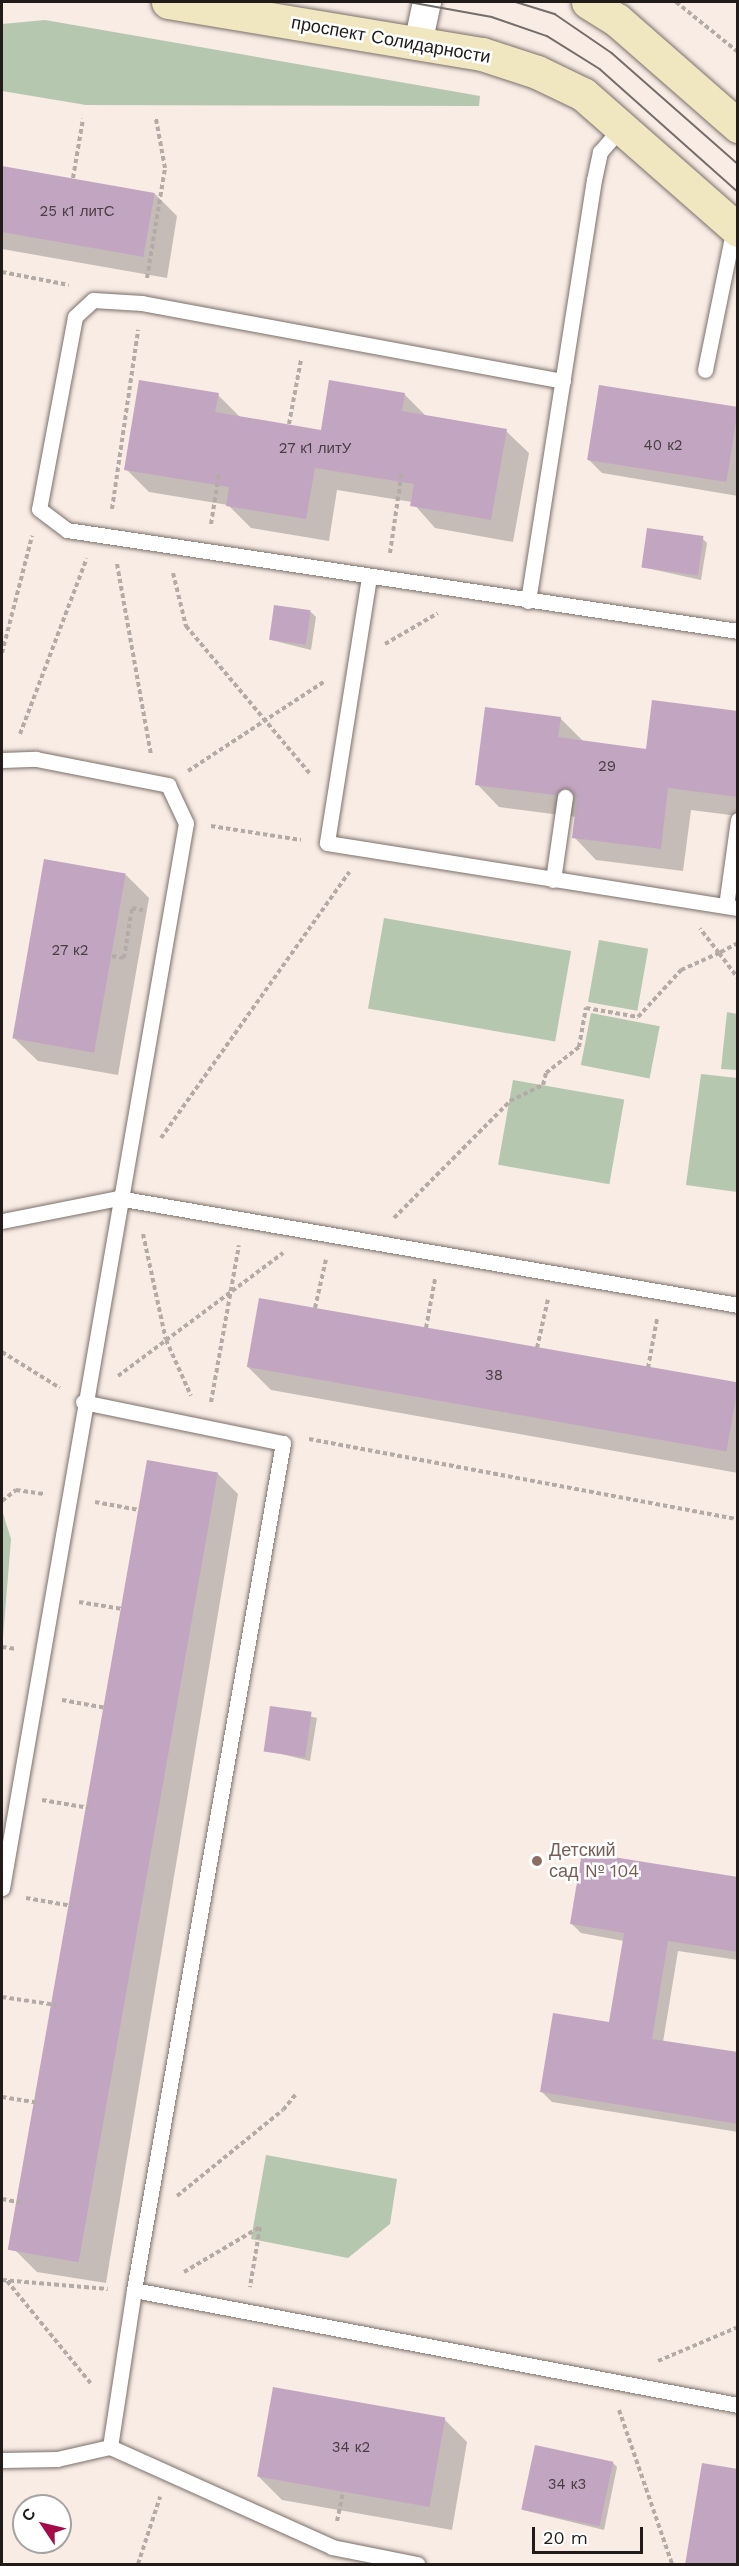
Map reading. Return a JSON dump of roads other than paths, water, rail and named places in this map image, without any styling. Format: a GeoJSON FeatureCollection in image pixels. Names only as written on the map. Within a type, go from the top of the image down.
{"type":"FeatureCollection","features":[{"type":"Feature","properties":{"kind":"main road","name":"проспект Солидарности"},"geometry":{"type":"LineString","coordinates":[[178,2],[482,54],[537,72],[583,94],[623,126],[736,228]]}},
{"type":"Feature","properties":{"kind":"main road"},"geometry":{"type":"LineString","coordinates":[[588,2],[617,20],[738,126]]}},
{"type":"Feature","properties":{"kind":"street"},"geometry":{"type":"LineString","coordinates":[[418,44],[427,2]]}},
{"type":"Feature","properties":{"kind":"lane"},"geometry":{"type":"LineString","coordinates":[[528,601],[596,171],[600,152],[623,126]]}},
{"type":"Feature","properties":{"kind":"lane"},"geometry":{"type":"LineString","coordinates":[[705,370],[736,228]]}},
{"type":"Feature","properties":{"kind":"lane"},"geometry":{"type":"LineString","coordinates":[[563,381],[142,303],[93,300],[75,317],[39,509],[67,530],[738,632]]}},
{"type":"Feature","properties":{"kind":"lane"},"geometry":{"type":"LineString","coordinates":[[369,577],[327,843],[732,907],[738,820]]}},
{"type":"Feature","properties":{"kind":"lane"},"geometry":{"type":"LineString","coordinates":[[6,760],[36,759],[168,784],[186,822],[118,1198],[50,1597],[17,1796],[7,1892]]}},
{"type":"Feature","properties":{"kind":"lane"},"geometry":{"type":"LineString","coordinates":[[554,880],[565,797]]}},
{"type":"Feature","properties":{"kind":"lane"},"geometry":{"type":"LineString","coordinates":[[2,1221],[118,1198],[738,1305]]}},
{"type":"Feature","properties":{"kind":"lane"},"geometry":{"type":"LineString","coordinates":[[83,1402],[206,1430],[283,1443],[147,2220],[141,2292],[110,2447]]}},
{"type":"Feature","properties":{"kind":"lane"},"geometry":{"type":"LineString","coordinates":[[141,2292],[738,2405]]}},
{"type":"Feature","properties":{"kind":"lane"},"geometry":{"type":"LineString","coordinates":[[2,2460],[57,2459],[110,2447],[332,2547],[417,2565]]}},
{"type":"Feature","properties":{"kind":"tram line"},"geometry":{"type":"LineString","coordinates":[[409,2],[492,17],[547,36],[600,69],[738,192]]}},
{"type":"Feature","properties":{"kind":"tram line"},"geometry":{"type":"LineString","coordinates":[[516,2],[555,14],[612,53],[738,164]]}},
{"type":"Feature","properties":{"kind":"place","name":"Детский сад № 104"},"geometry":{"type":"Point","coordinates":[537,1861]}}]}
